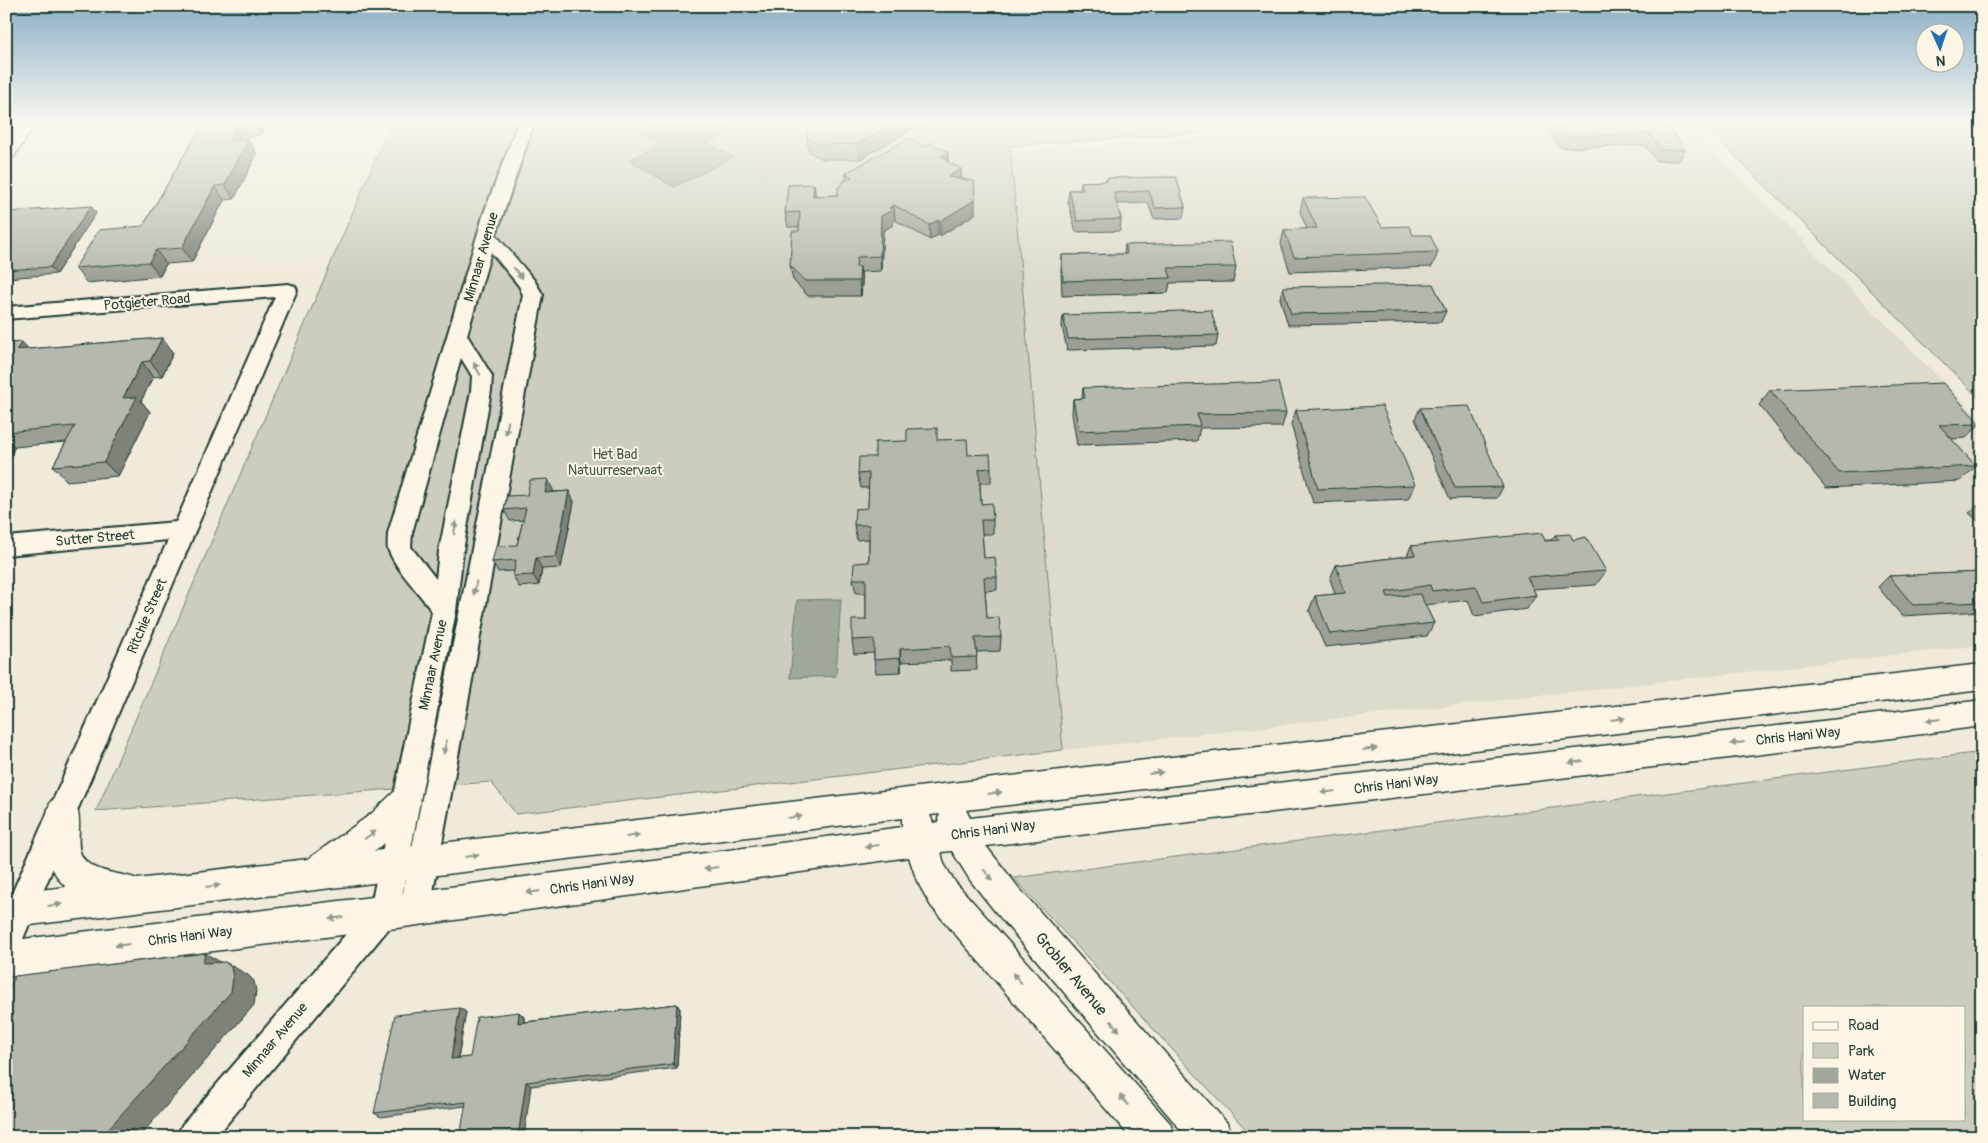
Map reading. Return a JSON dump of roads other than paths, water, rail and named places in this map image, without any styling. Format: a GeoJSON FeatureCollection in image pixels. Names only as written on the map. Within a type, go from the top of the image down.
{"type":"FeatureCollection","features":[{"type":"Feature","properties":{"kind":"main road"},"geometry":{"type":"LineString","coordinates":[[13,910],[1982,677]]}},
{"type":"Feature","properties":{"kind":"main road","name":"Chris Hani Way"},"geometry":{"type":"LineString","coordinates":[[6,959],[400,910],[1009,828],[1839,732],[1982,713]]}},
{"type":"Feature","properties":{"kind":"main road"},"geometry":{"type":"LineString","coordinates":[[1275,760],[1287,797]]}},
{"type":"Feature","properties":{"kind":"main road","name":"Grobler Avenue"},"geometry":{"type":"LineString","coordinates":[[947,799],[960,835],[986,873],[1138,1053],[1213,1137]]}},
{"type":"Feature","properties":{"kind":"main road"},"geometry":{"type":"LineString","coordinates":[[315,873],[383,825],[405,802]]}},
{"type":"Feature","properties":{"kind":"main road"},"geometry":{"type":"LineString","coordinates":[[913,803],[920,840],[929,870],[943,894],[1156,1137]]}},
{"type":"Feature","properties":{"kind":"main road"},"geometry":{"type":"LineString","coordinates":[[62,812],[62,843],[67,864],[84,880],[111,890],[164,892]]}},
{"type":"Feature","properties":{"kind":"street","name":"Minnaar Avenue"},"geometry":{"type":"LineString","coordinates":[[194,1137],[400,910],[408,863],[405,802],[444,611],[431,590],[405,558],[399,547],[400,533],[487,236],[506,176]]}},
{"type":"Feature","properties":{"kind":"street"},"geometry":{"type":"LineString","coordinates":[[408,863],[533,296],[527,284],[487,236]]}},
{"type":"Feature","properties":{"kind":"street","name":"Potgieter Road"},"geometry":{"type":"LineString","coordinates":[[6,313],[288,290]]}},
{"type":"Feature","properties":{"kind":"street","name":"Ritchie Street"},"geometry":{"type":"LineString","coordinates":[[6,942],[13,910],[62,812],[288,290]]}},
{"type":"Feature","properties":{"kind":"street"},"geometry":{"type":"LineString","coordinates":[[444,611],[451,551],[482,376],[458,336]]}},
{"type":"Feature","properties":{"kind":"street","name":"Sutter Street"},"geometry":{"type":"LineString","coordinates":[[6,546],[184,530]]}},
{"type":"Feature","properties":{"kind":"water"},"geometry":{"type":"Polygon","coordinates":[[[656,176],[695,176],[674,187],[656,176]]]}},
{"type":"Feature","properties":{"kind":"water"},"geometry":{"type":"Polygon","coordinates":[[[841,599],[836,676],[790,678],[797,600],[841,599]]]}},
{"type":"Feature","properties":{"kind":"park label","name":"Het Bad Natuurreservaat"},"geometry":{"type":"Point","coordinates":[615,462]}}]}
